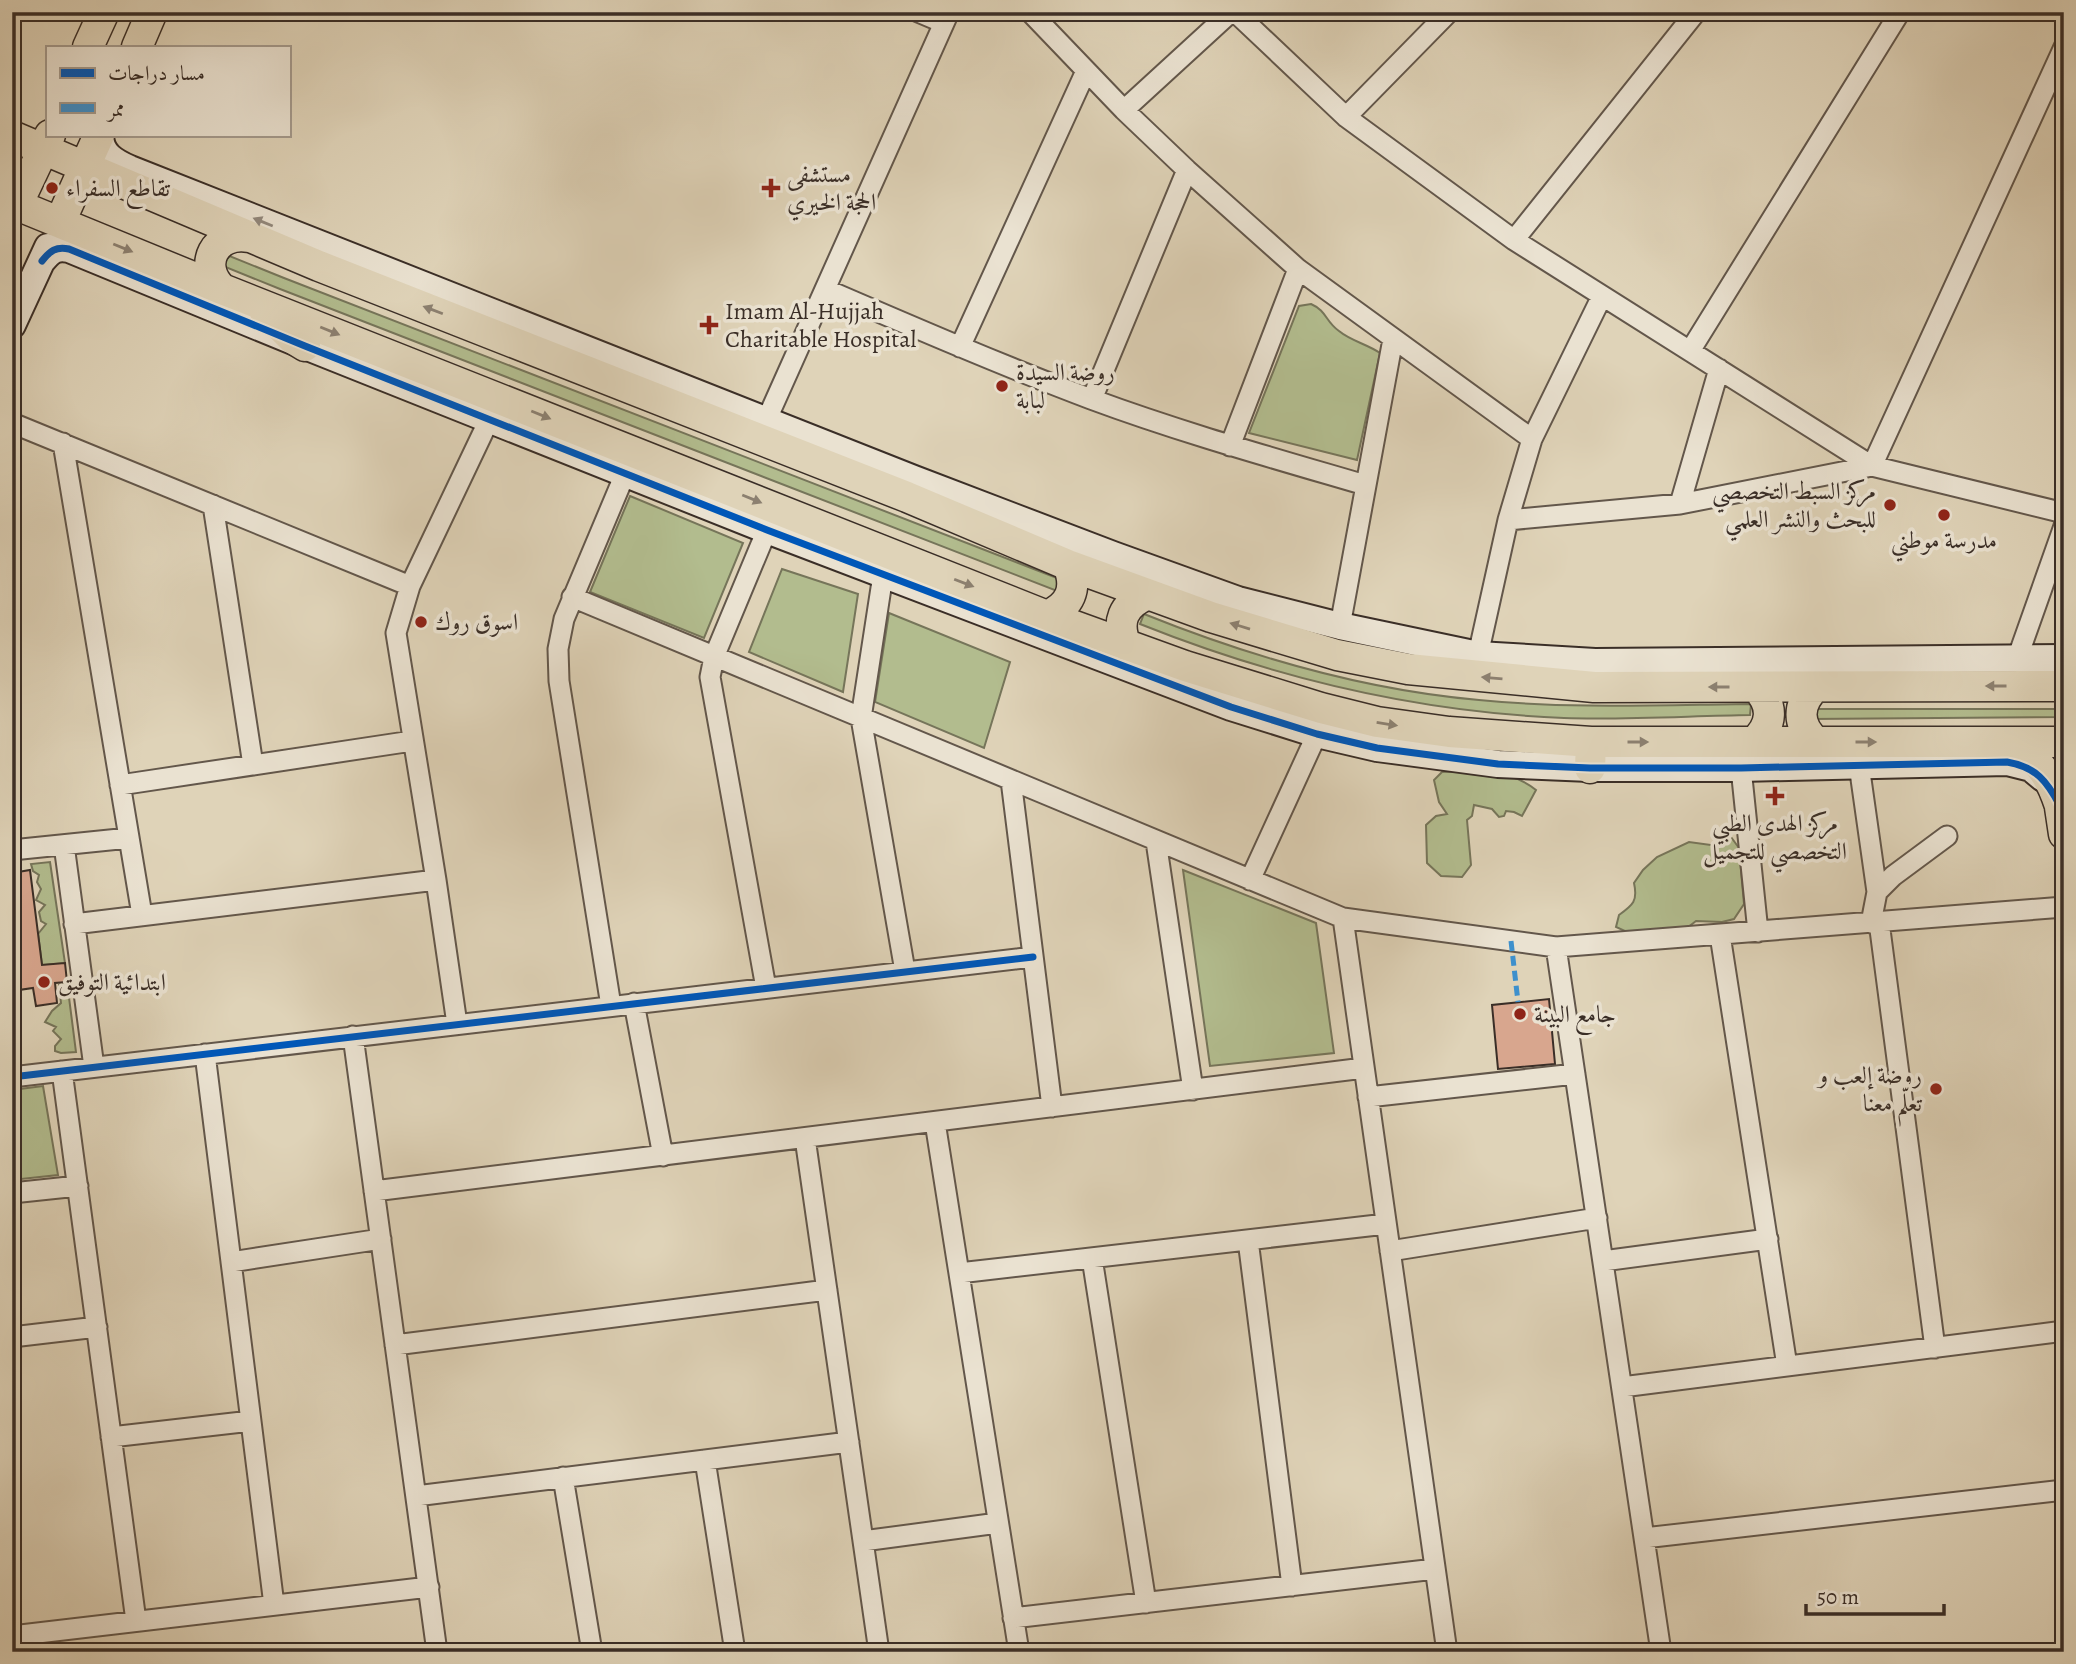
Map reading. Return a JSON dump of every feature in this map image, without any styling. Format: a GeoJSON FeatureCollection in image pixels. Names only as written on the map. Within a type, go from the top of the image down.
{"type":"FeatureCollection","features":[{"type":"Feature","properties":{"kind":"main road"},"geometry":{"type":"LineString","coordinates":[[88,46],[104,12]]}},
{"type":"Feature","properties":{"kind":"main road"},"geometry":{"type":"LineString","coordinates":[[137,46],[152,12]]}},
{"type":"Feature","properties":{"kind":"main road"},"geometry":{"type":"LineString","coordinates":[[12,136],[46,142],[85,166],[249,237]]}},
{"type":"Feature","properties":{"kind":"main road"},"geometry":{"type":"LineString","coordinates":[[60,222],[100,136]]}},
{"type":"Feature","properties":{"kind":"main road"},"geometry":{"type":"LineString","coordinates":[[46,142],[14,208],[60,222],[885,564],[1047,616],[1198,670],[1321,708],[1377,722],[1591,755],[1748,755],[1815,741],[2057,742],[2062,820]]}},
{"type":"Feature","properties":{"kind":"main road"},"geometry":{"type":"LineString","coordinates":[[304,346],[292,338],[265,310],[233,293],[212,276],[210,268],[213,252],[225,240],[249,237],[323,256],[910,488],[1068,565],[1211,617],[1337,655],[1408,669],[1594,674],[1756,687],[2064,686]]}},
{"type":"Feature","properties":{"kind":"main road"},"geometry":{"type":"LineString","coordinates":[[1047,616],[1059,611],[1068,602],[1073,590],[1073,577],[1068,565]]}},
{"type":"Feature","properties":{"kind":"main road"},"geometry":{"type":"LineString","coordinates":[[1126,645],[1121,634],[1125,609],[1134,600],[1146,595]]}},
{"type":"Feature","properties":{"kind":"main road"},"geometry":{"type":"LineString","coordinates":[[1748,755],[1769,721],[1765,696],[1756,687]]}},
{"type":"Feature","properties":{"kind":"main road"},"geometry":{"type":"LineString","coordinates":[[1815,687],[1806,696],[1801,708],[1801,721],[1806,733],[1815,741]]}},
{"type":"Feature","properties":{"kind":"main road"},"geometry":{"type":"LineString","coordinates":[[1990,742],[2020,749],[2036,761],[2049,777],[2062,820]]}},
{"type":"Feature","properties":{"kind":"street"},"geometry":{"type":"LineString","coordinates":[[766,421],[946,18],[918,12]]}},
{"type":"Feature","properties":{"kind":"street"},"geometry":{"type":"LineString","coordinates":[[1030,12],[1124,110],[1298,269],[1532,439]]}},
{"type":"Feature","properties":{"kind":"street"},"geometry":{"type":"LineString","coordinates":[[1124,110],[1233,12],[1346,117],[1514,240],[1872,466],[2064,513]]}},
{"type":"Feature","properties":{"kind":"street"},"geometry":{"type":"LineString","coordinates":[[1346,117],[1449,12]]}},
{"type":"Feature","properties":{"kind":"street"},"geometry":{"type":"LineString","coordinates":[[1514,240],[1696,12]]}},
{"type":"Feature","properties":{"kind":"street"},"geometry":{"type":"LineString","coordinates":[[1690,351],[1900,12]]}},
{"type":"Feature","properties":{"kind":"street"},"geometry":{"type":"LineString","coordinates":[[1872,466],[2064,47]]}},
{"type":"Feature","properties":{"kind":"street"},"geometry":{"type":"LineString","coordinates":[[960,347],[1086,71]]}},
{"type":"Feature","properties":{"kind":"street"},"geometry":{"type":"LineString","coordinates":[[100,136],[103,149],[119,164],[323,256],[766,421],[910,488],[1238,600],[1340,626],[1594,674],[2064,659]]}},
{"type":"Feature","properties":{"kind":"street"},"geometry":{"type":"LineString","coordinates":[[1092,399],[1187,170]]}},
{"type":"Feature","properties":{"kind":"street"},"geometry":{"type":"LineString","coordinates":[[12,325],[60,222]]}},
{"type":"Feature","properties":{"kind":"street"},"geometry":{"type":"LineString","coordinates":[[41,261],[53,249],[69,249],[304,346],[767,530],[885,564],[1231,707],[1317,734],[1377,748],[1499,764],[1591,755]]}},
{"type":"Feature","properties":{"kind":"street"},"geometry":{"type":"LineString","coordinates":[[1230,446],[1298,269]]}},
{"type":"Feature","properties":{"kind":"street"},"geometry":{"type":"LineString","coordinates":[[825,289],[960,347],[1092,399],[1230,446],[1365,485]]}},
{"type":"Feature","properties":{"kind":"street"},"geometry":{"type":"LineString","coordinates":[[1478,654],[1508,520],[1532,439],[1602,296]]}},
{"type":"Feature","properties":{"kind":"street"},"geometry":{"type":"LineString","coordinates":[[1340,626],[1393,339]]}},
{"type":"Feature","properties":{"kind":"street"},"geometry":{"type":"LineString","coordinates":[[1681,503],[1719,369]]}},
{"type":"Feature","properties":{"kind":"street"},"geometry":{"type":"LineString","coordinates":[[457,1024],[396,643],[398,622],[410,586],[489,420]]}},
{"type":"Feature","properties":{"kind":"street"},"geometry":{"type":"LineString","coordinates":[[12,423],[410,586]]}},
{"type":"Feature","properties":{"kind":"street"},"geometry":{"type":"LineString","coordinates":[[62,443],[142,915]]}},
{"type":"Feature","properties":{"kind":"street"},"geometry":{"type":"LineString","coordinates":[[1508,520],[1681,503],[1872,466]]}},
{"type":"Feature","properties":{"kind":"street"},"geometry":{"type":"LineString","coordinates":[[611,1006],[557,665],[560,634],[572,597],[625,474]]}},
{"type":"Feature","properties":{"kind":"street"},"geometry":{"type":"LineString","coordinates":[[213,505],[253,765]]}},
{"type":"Feature","properties":{"kind":"street"},"geometry":{"type":"LineString","coordinates":[[2017,659],[2064,526]]}},
{"type":"Feature","properties":{"kind":"street"},"geometry":{"type":"LineString","coordinates":[[766,988],[710,687],[714,657],[767,530]]}},
{"type":"Feature","properties":{"kind":"street"},"geometry":{"type":"LineString","coordinates":[[885,564],[860,718],[905,971]]}},
{"type":"Feature","properties":{"kind":"street"},"geometry":{"type":"LineString","coordinates":[[572,597],[1342,918],[1556,947],[2064,907]]}},
{"type":"Feature","properties":{"kind":"street"},"geometry":{"type":"LineString","coordinates":[[1250,880],[1317,734]]}},
{"type":"Feature","properties":{"kind":"street"},"geometry":{"type":"LineString","coordinates":[[120,785],[412,741]]}},
{"type":"Feature","properties":{"kind":"street"},"geometry":{"type":"LineString","coordinates":[[1758,932],[1748,755],[1859,765],[2020,764],[2041,776],[2062,820]]}},
{"type":"Feature","properties":{"kind":"street"},"geometry":{"type":"LineString","coordinates":[[1859,765],[1877,892],[1875,923],[1935,1348]]}},
{"type":"Feature","properties":{"kind":"street"},"geometry":{"type":"LineString","coordinates":[[1012,780],[1052,1107]]}},
{"type":"Feature","properties":{"kind":"street"},"geometry":{"type":"LineString","coordinates":[[1877,892],[1893,876],[1947,836]]}},
{"type":"Feature","properties":{"kind":"street"},"geometry":{"type":"LineString","coordinates":[[12,850],[129,838]]}},
{"type":"Feature","properties":{"kind":"street"},"geometry":{"type":"LineString","coordinates":[[1156,841],[1192,1090]]}},
{"type":"Feature","properties":{"kind":"street"},"geometry":{"type":"LineString","coordinates":[[64,845],[94,1067]]}},
{"type":"Feature","properties":{"kind":"street"},"geometry":{"type":"LineString","coordinates":[[74,923],[436,880]]}},
{"type":"Feature","properties":{"kind":"street"},"geometry":{"type":"LineString","coordinates":[[1342,918],[1447,1652]]}},
{"type":"Feature","properties":{"kind":"street"},"geometry":{"type":"LineString","coordinates":[[1720,935],[1787,1366]]}},
{"type":"Feature","properties":{"kind":"street"},"geometry":{"type":"LineString","coordinates":[[1556,947],[1661,1652]]}},
{"type":"Feature","properties":{"kind":"street"},"geometry":{"type":"LineString","coordinates":[[12,1077],[1033,957]]}},
{"type":"Feature","properties":{"kind":"street"},"geometry":{"type":"LineString","coordinates":[[634,1003],[663,1156]]}},
{"type":"Feature","properties":{"kind":"street"},"geometry":{"type":"LineString","coordinates":[[353,1036],[437,1652]]}},
{"type":"Feature","properties":{"kind":"street"},"geometry":{"type":"LineString","coordinates":[[205,1054],[274,1605]]}},
{"type":"Feature","properties":{"kind":"street"},"geometry":{"type":"LineString","coordinates":[[374,1191],[1364,1068]]}},
{"type":"Feature","properties":{"kind":"street"},"geometry":{"type":"LineString","coordinates":[[62,1071],[136,1621]]}},
{"type":"Feature","properties":{"kind":"street"},"geometry":{"type":"LineString","coordinates":[[1368,1097],[1575,1074]]}},
{"type":"Feature","properties":{"kind":"street"},"geometry":{"type":"LineString","coordinates":[[935,1122],[1019,1652]]}},
{"type":"Feature","properties":{"kind":"street"},"geometry":{"type":"LineString","coordinates":[[804,1138],[879,1652]]}},
{"type":"Feature","properties":{"kind":"street"},"geometry":{"type":"LineString","coordinates":[[12,1193],[78,1186]]}},
{"type":"Feature","properties":{"kind":"street"},"geometry":{"type":"LineString","coordinates":[[1390,1251],[1597,1219]]}},
{"type":"Feature","properties":{"kind":"street"},"geometry":{"type":"LineString","coordinates":[[959,1273],[1386,1224]]}},
{"type":"Feature","properties":{"kind":"street"},"geometry":{"type":"LineString","coordinates":[[231,1262],[381,1239]]}},
{"type":"Feature","properties":{"kind":"street"},"geometry":{"type":"LineString","coordinates":[[1603,1261],[1768,1239]]}},
{"type":"Feature","properties":{"kind":"street"},"geometry":{"type":"LineString","coordinates":[[1248,1240],[1292,1586]]}},
{"type":"Feature","properties":{"kind":"street"},"geometry":{"type":"LineString","coordinates":[[1092,1258],[1146,1603]]}},
{"type":"Feature","properties":{"kind":"street"},"geometry":{"type":"LineString","coordinates":[[395,1345],[827,1290]]}},
{"type":"Feature","properties":{"kind":"street"},"geometry":{"type":"LineString","coordinates":[[12,1337],[97,1327]]}},
{"type":"Feature","properties":{"kind":"street"},"geometry":{"type":"LineString","coordinates":[[1622,1387],[2064,1331]]}},
{"type":"Feature","properties":{"kind":"street"},"geometry":{"type":"LineString","coordinates":[[111,1437],[251,1420]]}},
{"type":"Feature","properties":{"kind":"street"},"geometry":{"type":"LineString","coordinates":[[416,1496],[849,1442]]}},
{"type":"Feature","properties":{"kind":"street"},"geometry":{"type":"LineString","coordinates":[[705,1460],[735,1652]]}},
{"type":"Feature","properties":{"kind":"street"},"geometry":{"type":"LineString","coordinates":[[563,1478],[592,1652]]}},
{"type":"Feature","properties":{"kind":"street"},"geometry":{"type":"LineString","coordinates":[[1644,1538],[2064,1490]]}},
{"type":"Feature","properties":{"kind":"street"},"geometry":{"type":"LineString","coordinates":[[863,1541],[998,1523]]}},
{"type":"Feature","properties":{"kind":"street"},"geometry":{"type":"LineString","coordinates":[[1013,1618],[1435,1569]]}},
{"type":"Feature","properties":{"kind":"street"},"geometry":{"type":"LineString","coordinates":[[12,1636],[429,1587]]}},
{"type":"Feature","properties":{"kind":"green space"},"geometry":{"type":"Polygon","coordinates":[[[222,253],[1075,585],[1070,596],[280,289],[218,264],[222,253]]]}},
{"type":"Feature","properties":{"kind":"green space"},"geometry":{"type":"Polygon","coordinates":[[[1311,304],[1320,310],[1334,327],[1380,353],[1357,460],[1249,433],[1299,306],[1311,304]]]}},
{"type":"Feature","properties":{"kind":"green space"},"geometry":{"type":"Polygon","coordinates":[[[630,496],[743,543],[704,638],[590,592],[630,496]]]}},
{"type":"Feature","properties":{"kind":"green space"},"geometry":{"type":"Polygon","coordinates":[[[782,569],[858,594],[843,692],[749,652],[782,569]]]}},
{"type":"Feature","properties":{"kind":"green space"},"geometry":{"type":"Polygon","coordinates":[[[889,613],[1010,662],[984,748],[875,702],[889,613]]]}},
{"type":"Feature","properties":{"kind":"green space"},"geometry":{"type":"Polygon","coordinates":[[[1144,614],[1266,657],[1350,680],[1393,688],[1479,700],[1547,705],[1751,704],[1750,715],[1564,718],[1401,700],[1295,676],[1243,661],[1140,624],[1144,614]]]}},
{"type":"Feature","properties":{"kind":"green space"},"geometry":{"type":"Polygon","coordinates":[[[1810,709],[2064,709],[2064,717],[1810,719],[1810,709]]]}},
{"type":"Feature","properties":{"kind":"green space"},"geometry":{"type":"Polygon","coordinates":[[[1468,771],[1512,777],[1536,790],[1522,816],[1506,811],[1504,816],[1499,817],[1492,809],[1474,805],[1472,816],[1467,820],[1471,865],[1462,877],[1441,876],[1427,863],[1426,825],[1436,816],[1447,814],[1439,802],[1434,780],[1442,772],[1468,771]]]}},
{"type":"Feature","properties":{"kind":"green space"},"geometry":{"type":"Polygon","coordinates":[[[1731,837],[1739,848],[1744,904],[1734,919],[1722,922],[1696,921],[1687,928],[1644,932],[1627,932],[1616,927],[1619,915],[1633,902],[1634,883],[1657,857],[1689,842],[1718,846],[1731,837]]]}},
{"type":"Feature","properties":{"kind":"green space"},"geometry":{"type":"Polygon","coordinates":[[[50,862],[65,963],[42,965],[38,934],[46,924],[41,921],[39,912],[45,905],[36,900],[41,889],[37,882],[39,875],[33,871],[31,864],[50,862]]]}},
{"type":"Feature","properties":{"kind":"green space"},"geometry":{"type":"Polygon","coordinates":[[[1183,870],[1316,923],[1334,1053],[1210,1066],[1183,870]]]}},
{"type":"Feature","properties":{"kind":"green space"},"geometry":{"type":"Polygon","coordinates":[[[67,982],[76,1052],[61,1053],[55,1051],[55,1046],[61,1039],[53,1031],[56,1027],[45,1022],[61,1003],[59,985],[67,982]]]}},
{"type":"Feature","properties":{"kind":"green space"},"geometry":{"type":"Polygon","coordinates":[[[43,1086],[58,1175],[12,1180],[12,1090],[43,1086]]]}},
{"type":"Feature","properties":{"kind":"building"},"geometry":{"type":"Polygon","coordinates":[[[30,870],[42,965],[65,963],[67,982],[55,983],[57,1003],[36,1006],[33,988],[12,991],[12,873],[30,870]]]}},
{"type":"Feature","properties":{"kind":"building"},"geometry":{"type":"Polygon","coordinates":[[[1549,999],[1555,1064],[1498,1069],[1492,1005],[1549,999]]]}},
{"type":"Feature","properties":{"kind":"marked path"},"geometry":{"type":"LineString","coordinates":[[1511,941],[1518,1002]]}},
{"type":"Feature","properties":{"kind":"cycle path"},"geometry":{"type":"LineString","coordinates":[[42,261],[54,250],[69,249],[767,530],[1231,707],[1317,734],[1377,748],[1498,764],[1590,768],[1741,768],[2007,762],[2026,767],[2039,776],[2060,806]]}},
{"type":"Feature","properties":{"kind":"cycle path"},"geometry":{"type":"LineString","coordinates":[[12,1077],[1033,957]]}},
{"type":"Feature","properties":{"kind":"place","name":"تقاطع السفراء"},"geometry":{"type":"Point","coordinates":[52,188]}},
{"type":"Feature","properties":{"kind":"place","name":"مستشفى الحجة الخيري"},"geometry":{"type":"Point","coordinates":[771,188]}},
{"type":"Feature","properties":{"kind":"place","name":"Imam Al-Hujjah Charitable Hospital"},"geometry":{"type":"Point","coordinates":[709,325]}},
{"type":"Feature","properties":{"kind":"place","name":"روضة السيدة لبابة"},"geometry":{"type":"Point","coordinates":[1002,386]}},
{"type":"Feature","properties":{"kind":"place","name":"مركز السبط التخصصي للبحث والنشر العلمي"},"geometry":{"type":"Point","coordinates":[1890,505]}},
{"type":"Feature","properties":{"kind":"place","name":"مدرسة موطني"},"geometry":{"type":"Point","coordinates":[1944,515]}},
{"type":"Feature","properties":{"kind":"place","name":"اسوق روك"},"geometry":{"type":"Point","coordinates":[421,622]}},
{"type":"Feature","properties":{"kind":"place","name":"مركز الهدى الطبي التخصصي للتجميل"},"geometry":{"type":"Point","coordinates":[1775,796]}},
{"type":"Feature","properties":{"kind":"place","name":"ابتدائية التوفيق"},"geometry":{"type":"Point","coordinates":[44,982]}},
{"type":"Feature","properties":{"kind":"place","name":"جامع البينة"},"geometry":{"type":"Point","coordinates":[1520,1014]}},
{"type":"Feature","properties":{"kind":"place","name":"روضة إلعب و تعلّم معنا"},"geometry":{"type":"Point","coordinates":[1936,1089]}}]}
